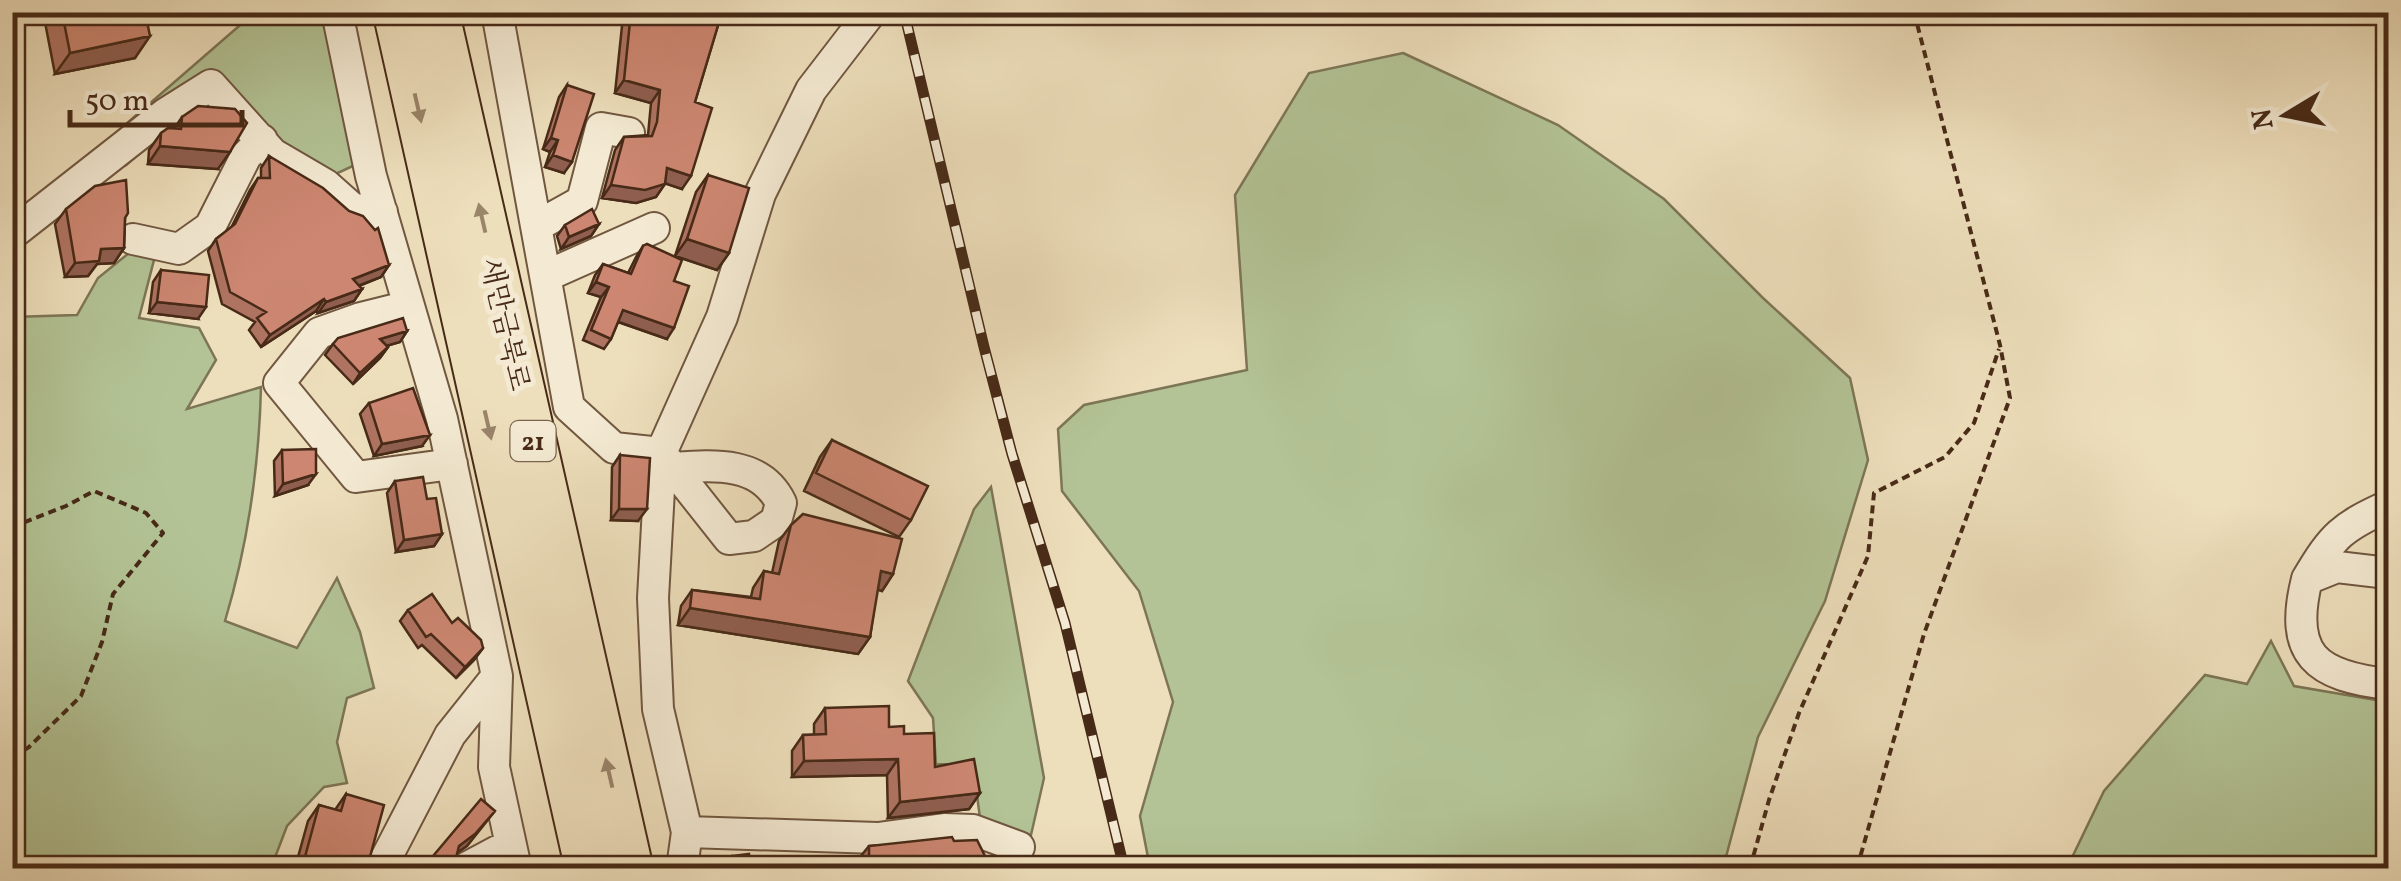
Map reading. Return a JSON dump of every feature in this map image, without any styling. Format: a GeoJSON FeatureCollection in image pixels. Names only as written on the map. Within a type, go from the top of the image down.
{"type":"FeatureCollection","features":[{"type":"Feature","properties":{"kind":"highway"},"geometry":{"type":"LineString","coordinates":[[457,12],[459,117]]}},
{"type":"Feature","properties":{"kind":"highway","name":"새만금북로"},"geometry":{"type":"LineString","coordinates":[[406,14],[459,117],[630,868]]}},
{"type":"Feature","properties":{"kind":"highway","name":"새만금북로"},"geometry":{"type":"LineString","coordinates":[[406,14],[588,868]]}},
{"type":"Feature","properties":{"kind":"street"},"geometry":{"type":"LineString","coordinates":[[337,12],[382,212],[452,464],[497,676],[494,767],[512,857],[466,868]]}},
{"type":"Feature","properties":{"kind":"street"},"geometry":{"type":"LineString","coordinates":[[497,12],[568,407],[614,448],[667,461]]}},
{"type":"Feature","properties":{"kind":"street"},"geometry":{"type":"LineString","coordinates":[[682,868],[687,832],[658,709],[653,598],[667,461],[722,317],[760,194],[812,90],[871,12]]}},
{"type":"Feature","properties":{"kind":"street"},"geometry":{"type":"LineString","coordinates":[[12,234],[166,114],[211,85],[273,154],[326,185],[354,209],[382,212]]}},
{"type":"Feature","properties":{"kind":"street"},"geometry":{"type":"LineString","coordinates":[[537,226],[582,201],[601,128],[629,132]]}},
{"type":"Feature","properties":{"kind":"street"},"geometry":{"type":"LineString","coordinates":[[134,239],[179,249],[210,227],[246,156],[262,140]]}},
{"type":"Feature","properties":{"kind":"street"},"geometry":{"type":"LineString","coordinates":[[546,276],[654,228]]}},
{"type":"Feature","properties":{"kind":"street"},"geometry":{"type":"LineString","coordinates":[[409,306],[319,333],[278,383],[356,477],[452,464]]}},
{"type":"Feature","properties":{"kind":"street"},"geometry":{"type":"LineString","coordinates":[[2388,506],[2363,517],[2331,539],[2307,579],[2300,608],[2300,632],[2319,666],[2356,680],[2388,684]]}},
{"type":"Feature","properties":{"kind":"street"},"geometry":{"type":"LineString","coordinates":[[2307,579],[2337,567],[2388,574]]}},
{"type":"Feature","properties":{"kind":"street"},"geometry":{"type":"LineString","coordinates":[[381,868],[450,735],[497,676]]}},
{"type":"Feature","properties":{"kind":"street"},"geometry":{"type":"LineString","coordinates":[[687,832],[878,838],[944,828],[972,830],[1019,847]]}},
{"type":"Feature","properties":{"kind":"path"},"geometry":{"type":"LineString","coordinates":[[1857,868],[1924,634],[2010,398],[2000,345],[1914,12]]}},
{"type":"Feature","properties":{"kind":"path"},"geometry":{"type":"LineString","coordinates":[[1750,868],[1799,713],[1868,556],[1874,493],[1945,456],[1974,423],[2000,345]]}},
{"type":"Feature","properties":{"kind":"path"},"geometry":{"type":"LineString","coordinates":[[12,527],[94,491],[146,513],[163,533],[113,594],[102,642],[82,696],[12,758]]}},
{"type":"Feature","properties":{"kind":"green space"},"geometry":{"type":"Polygon","coordinates":[[[254,13],[323,13],[355,165],[327,178],[209,92],[126,165],[103,144],[254,13]]]}},
{"type":"Feature","properties":{"kind":"green space"},"geometry":{"type":"Polygon","coordinates":[[[1403,53],[1558,125],[1664,199],[1850,378],[1868,460],[1825,601],[1758,737],[1723,868],[1150,868],[1140,816],[1173,702],[1139,591],[1062,491],[1058,429],[1084,405],[1247,370],[1235,195],[1309,73],[1403,53]]]}},
{"type":"Feature","properties":{"kind":"green space"},"geometry":{"type":"Polygon","coordinates":[[[129,253],[155,256],[139,318],[199,328],[216,360],[187,409],[261,387],[251,506],[225,621],[297,648],[337,578],[360,632],[374,688],[347,698],[337,742],[347,783],[324,787],[287,826],[271,868],[13,868],[12,317],[77,315],[98,278],[129,253]]]}},
{"type":"Feature","properties":{"kind":"green space"},"geometry":{"type":"Polygon","coordinates":[[[991,487],[1044,778],[1031,835],[980,818],[973,765],[936,764],[933,718],[908,681],[974,509],[991,487]]]}},
{"type":"Feature","properties":{"kind":"green space"},"geometry":{"type":"Polygon","coordinates":[[[2271,641],[2294,686],[2388,702],[2388,868],[2067,868],[2104,791],[2205,675],[2247,684],[2271,641]]]}},
{"type":"Feature","properties":{"kind":"building"},"geometry":{"type":"Polygon","coordinates":[[[62,12],[145,12],[150,36],[70,53],[62,12]]]}},
{"type":"Feature","properties":{"kind":"building"},"geometry":{"type":"Polygon","coordinates":[[[631,12],[722,12],[695,102],[712,108],[691,176],[667,168],[665,184],[645,190],[611,185],[624,137],[652,136],[657,122],[660,90],[624,80],[631,12]]]}},
{"type":"Feature","properties":{"kind":"building"},"geometry":{"type":"Polygon","coordinates":[[[567,85],[594,94],[572,162],[553,155],[558,140],[551,138],[567,85]]]}},
{"type":"Feature","properties":{"kind":"building"},"geometry":{"type":"Polygon","coordinates":[[[198,106],[235,109],[247,123],[230,152],[160,146],[161,133],[168,128],[181,129],[182,117],[198,106]]]}},
{"type":"Feature","properties":{"kind":"building"},"geometry":{"type":"Polygon","coordinates":[[[269,156],[323,188],[349,211],[363,216],[375,230],[378,228],[389,265],[353,279],[362,289],[326,302],[324,299],[270,335],[257,318],[266,312],[230,292],[216,239],[235,224],[258,178],[270,178],[269,156]]]}},
{"type":"Feature","properties":{"kind":"building"},"geometry":{"type":"Polygon","coordinates":[[[708,175],[749,188],[729,253],[687,239],[708,175]]]}},
{"type":"Feature","properties":{"kind":"building"},"geometry":{"type":"Polygon","coordinates":[[[126,180],[124,248],[101,249],[99,261],[75,263],[66,209],[95,186],[126,180]]]}},
{"type":"Feature","properties":{"kind":"building"},"geometry":{"type":"Polygon","coordinates":[[[592,209],[599,224],[569,237],[565,225],[592,209]]]}},
{"type":"Feature","properties":{"kind":"building"},"geometry":{"type":"Polygon","coordinates":[[[647,244],[682,260],[674,281],[689,286],[674,328],[623,310],[611,339],[591,330],[609,287],[596,282],[603,264],[631,274],[647,244]]]}},
{"type":"Feature","properties":{"kind":"building"},"geometry":{"type":"Polygon","coordinates":[[[161,270],[209,275],[206,307],[157,302],[161,270]]]}},
{"type":"Feature","properties":{"kind":"building"},"geometry":{"type":"Polygon","coordinates":[[[403,318],[407,331],[380,339],[388,347],[360,373],[333,344],[338,338],[403,318]]]}},
{"type":"Feature","properties":{"kind":"building"},"geometry":{"type":"Polygon","coordinates":[[[413,388],[430,435],[382,444],[369,403],[413,388]]]}},
{"type":"Feature","properties":{"kind":"building"},"geometry":{"type":"Polygon","coordinates":[[[832,440],[928,486],[911,520],[816,473],[832,440]]]}},
{"type":"Feature","properties":{"kind":"building"},"geometry":{"type":"Polygon","coordinates":[[[316,449],[316,474],[283,484],[282,450],[316,449]]]}},
{"type":"Feature","properties":{"kind":"building"},"geometry":{"type":"Polygon","coordinates":[[[620,455],[650,458],[647,509],[619,509],[620,455]]]}},
{"type":"Feature","properties":{"kind":"building"},"geometry":{"type":"Polygon","coordinates":[[[423,477],[427,499],[436,498],[442,534],[404,540],[395,481],[423,477]]]}},
{"type":"Feature","properties":{"kind":"building"},"geometry":{"type":"Polygon","coordinates":[[[803,514],[902,539],[893,574],[881,571],[870,637],[690,608],[692,590],[760,599],[764,571],[779,574],[791,525],[803,514]]]}},
{"type":"Feature","properties":{"kind":"building"},"geometry":{"type":"Polygon","coordinates":[[[432,594],[452,623],[458,618],[481,640],[483,648],[465,667],[431,634],[426,637],[408,610],[432,594]]]}},
{"type":"Feature","properties":{"kind":"building"},"geometry":{"type":"Polygon","coordinates":[[[889,706],[889,727],[904,726],[904,734],[934,733],[935,767],[974,759],[980,793],[900,802],[898,759],[804,761],[803,735],[826,734],[825,708],[889,706]]]}},
{"type":"Feature","properties":{"kind":"building"},"geometry":{"type":"Polygon","coordinates":[[[346,794],[384,805],[367,868],[302,868],[319,805],[341,811],[346,794]]]}},
{"type":"Feature","properties":{"kind":"building"},"geometry":{"type":"Polygon","coordinates":[[[481,799],[495,811],[459,846],[456,858],[447,868],[423,868],[481,799]]]}},
{"type":"Feature","properties":{"kind":"building"},"geometry":{"type":"Polygon","coordinates":[[[952,837],[954,841],[977,840],[991,868],[852,868],[852,859],[869,859],[869,846],[952,837]]]}},
{"type":"Feature","properties":{"kind":"building"},"geometry":{"type":"Polygon","coordinates":[[[749,854],[751,868],[733,868],[732,856],[749,854]]]}},
{"type":"Feature","properties":{"kind":"railway"},"geometry":{"type":"LineString","coordinates":[[904,12],[984,347],[1012,454],[1065,623],[1124,868]]}}]}
